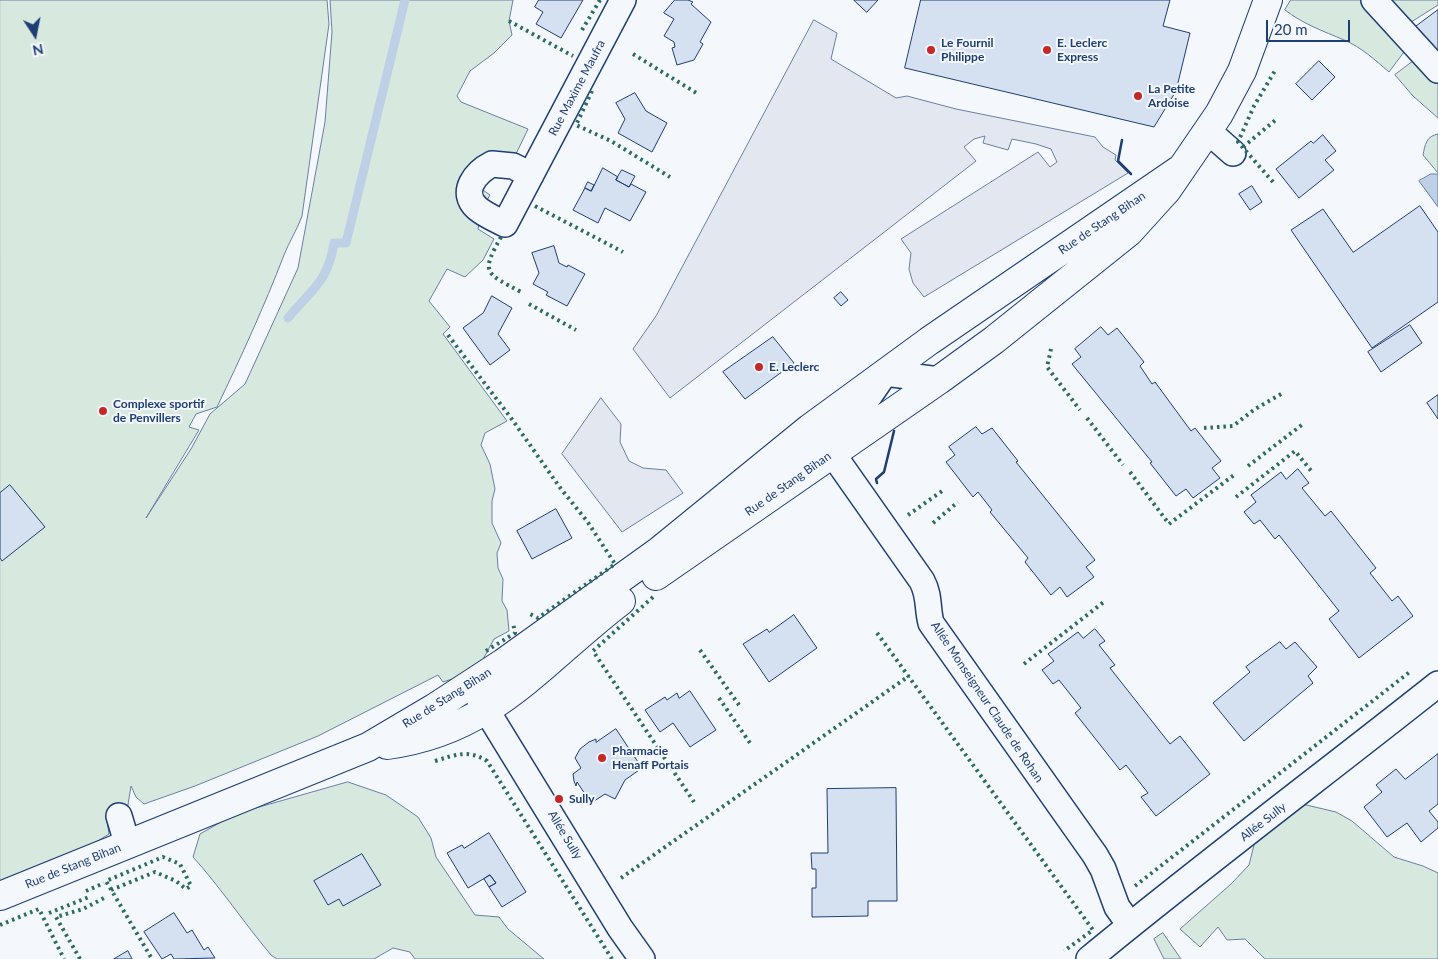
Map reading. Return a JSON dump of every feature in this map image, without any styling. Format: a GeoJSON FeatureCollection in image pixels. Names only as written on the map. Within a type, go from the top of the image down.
{"type":"FeatureCollection","features":[{"type":"Feature","properties":{"kind":"street","name":"Rue Maxime Maufra"},"geometry":{"type":"LineString","coordinates":[[530,176],[624,0]]}},
{"type":"Feature","properties":{"kind":"street","name":"Rue de Stang Bihan"},"geometry":{"type":"LineString","coordinates":[[479,697],[518,689],[598,619],[733,522],[994,340],[1129,232],[1167,190],[1179,170],[1208,131],[1242,71],[1268,0]]}},
{"type":"Feature","properties":{"kind":"street"},"geometry":{"type":"LineString","coordinates":[[1374,0],[1438,70]]}},
{"type":"Feature","properties":{"kind":"street"},"geometry":{"type":"LineString","coordinates":[[1208,131],[1234,153]]}},
{"type":"Feature","properties":{"kind":"street","name":"Rue de Stang Bihan"},"geometry":{"type":"LineString","coordinates":[[0,896],[368,747],[390,745],[430,735],[466,722],[479,697],[553,627],[659,551],[810,428],[885,373],[1179,170]]}},
{"type":"Feature","properties":{"kind":"street"},"geometry":{"type":"LineString","coordinates":[[733,522],[750,493],[859,411],[885,373],[939,380]]}},
{"type":"Feature","properties":{"kind":"street","name":"Allée Monseigneur Claude de Rohan"},"geometry":{"type":"LineString","coordinates":[[832,453],[922,581],[930,601],[928,614],[931,623],[1095,856],[1103,869],[1117,907],[1130,925]]}},
{"type":"Feature","properties":{"kind":"street","name":"Allée Sully"},"geometry":{"type":"LineString","coordinates":[[1089,959],[1438,684]]}},
{"type":"Feature","properties":{"kind":"street","name":"Allée Sully"},"geometry":{"type":"LineString","coordinates":[[479,697],[620,928],[642,959]]}},
{"type":"Feature","properties":{"kind":"street"},"geometry":{"type":"LineString","coordinates":[[119,816],[127,844]]}},
{"type":"Feature","properties":{"kind":"shaded area"},"geometry":{"type":"Polygon","coordinates":[[[0,0],[327,0],[329,24],[302,216],[217,407],[196,414],[189,427],[199,430],[146,518],[191,449],[210,414],[245,384],[298,268],[325,122],[332,32],[330,0],[513,0],[509,21],[512,35],[494,53],[470,71],[457,96],[461,102],[528,129],[515,156],[497,154],[485,156],[474,162],[463,176],[490,195],[482,209],[478,229],[494,239],[483,260],[465,277],[447,269],[429,301],[450,327],[443,334],[507,421],[485,433],[481,445],[490,464],[495,489],[492,501],[492,523],[501,543],[497,553],[498,568],[503,579],[502,601],[507,610],[509,631],[494,639],[480,665],[464,675],[443,682],[438,675],[318,736],[195,786],[144,804],[136,797],[131,786],[127,811],[107,821],[109,834],[93,844],[0,888],[0,0]]]}},
{"type":"Feature","properties":{"kind":"shaded area"},"geometry":{"type":"Polygon","coordinates":[[[1291,0],[1438,0],[1438,5],[1408,24],[1407,48],[1389,72],[1356,46],[1306,23],[1285,10],[1291,0]]]}},
{"type":"Feature","properties":{"kind":"shaded area"},"geometry":{"type":"Polygon","coordinates":[[[814,20],[837,33],[831,59],[896,98],[907,96],[956,109],[1095,137],[1103,147],[1116,155],[1115,160],[1128,173],[924,297],[913,283],[909,269],[911,253],[901,239],[1038,152],[1050,167],[1057,162],[1051,149],[1036,144],[1012,139],[1008,150],[983,143],[985,136],[974,139],[964,147],[976,161],[670,398],[633,349],[656,316],[814,20]]]}},
{"type":"Feature","properties":{"kind":"shaded area"},"geometry":{"type":"Polygon","coordinates":[[[1416,59],[1438,66],[1438,118],[1413,96],[1395,75],[1416,59]]]}},
{"type":"Feature","properties":{"kind":"shaded area"},"geometry":{"type":"Polygon","coordinates":[[[1438,134],[1438,173],[1423,155],[1425,144],[1431,137],[1438,134]]]}},
{"type":"Feature","properties":{"kind":"shaded area"},"geometry":{"type":"Polygon","coordinates":[[[601,398],[621,424],[620,442],[629,461],[643,468],[666,470],[683,493],[622,532],[562,454],[601,398]]]}},
{"type":"Feature","properties":{"kind":"shaded area"},"geometry":{"type":"Polygon","coordinates":[[[348,782],[386,795],[418,817],[431,838],[436,857],[475,915],[499,917],[508,929],[544,959],[415,959],[410,952],[393,948],[374,959],[277,959],[271,955],[193,857],[200,834],[235,814],[348,782]]]}},
{"type":"Feature","properties":{"kind":"shaded area"},"geometry":{"type":"Polygon","coordinates":[[[1302,804],[1336,812],[1352,821],[1394,857],[1438,873],[1438,959],[1265,959],[1245,939],[1227,940],[1218,927],[1200,947],[1180,929],[1231,884],[1249,865],[1254,845],[1302,804]]]}},
{"type":"Feature","properties":{"kind":"shaded area"},"geometry":{"type":"Polygon","coordinates":[[[1163,933],[1181,959],[1164,959],[1154,939],[1163,933]]]}},
{"type":"Feature","properties":{"kind":"water"},"geometry":{"type":"Polygon","coordinates":[[[1431,174],[1438,174],[1438,207],[1419,181],[1431,174]]]}},
{"type":"Feature","properties":{"kind":"building"},"geometry":{"type":"Polygon","coordinates":[[[539,0],[583,0],[561,38],[536,24],[543,12],[535,7],[539,0]]]}},
{"type":"Feature","properties":{"kind":"building"},"geometry":{"type":"Polygon","coordinates":[[[675,0],[693,2],[691,4],[711,22],[700,42],[703,44],[694,60],[677,65],[672,48],[675,47],[674,42],[664,36],[674,19],[664,13],[675,0]]]}},
{"type":"Feature","properties":{"kind":"building"},"geometry":{"type":"Polygon","coordinates":[[[854,0],[878,0],[867,12],[854,0]]]}},
{"type":"Feature","properties":{"kind":"building","name":"E. Leclerc Express"},"geometry":{"type":"Polygon","coordinates":[[[921,0],[1170,0],[1163,26],[1190,33],[1176,91],[1154,127],[905,68],[921,0]]]}},
{"type":"Feature","properties":{"kind":"building"},"geometry":{"type":"Polygon","coordinates":[[[1438,10],[1438,56],[1414,28],[1438,10]]]}},
{"type":"Feature","properties":{"kind":"building"},"geometry":{"type":"Polygon","coordinates":[[[1319,61],[1335,77],[1312,100],[1296,84],[1319,61]]]}},
{"type":"Feature","properties":{"kind":"building"},"geometry":{"type":"Polygon","coordinates":[[[635,93],[646,111],[667,123],[652,152],[618,133],[625,119],[616,103],[635,93]]]}},
{"type":"Feature","properties":{"kind":"building"},"geometry":{"type":"Polygon","coordinates":[[[1323,135],[1336,151],[1325,160],[1334,170],[1299,198],[1276,169],[1311,141],[1313,143],[1323,135]]]}},
{"type":"Feature","properties":{"kind":"building"},"geometry":{"type":"Polygon","coordinates":[[[603,168],[618,177],[616,180],[629,187],[631,184],[646,192],[630,221],[605,208],[598,223],[573,210],[585,188],[591,191],[603,168]]]}},
{"type":"Feature","properties":{"kind":"building"},"geometry":{"type":"Polygon","coordinates":[[[622,170],[635,176],[629,187],[616,180],[622,170]]]}},
{"type":"Feature","properties":{"kind":"building"},"geometry":{"type":"Polygon","coordinates":[[[588,182],[594,185],[591,191],[585,188],[588,182]]]}},
{"type":"Feature","properties":{"kind":"building"},"geometry":{"type":"Polygon","coordinates":[[[1252,186],[1262,202],[1250,210],[1239,194],[1252,186]]]}},
{"type":"Feature","properties":{"kind":"building"},"geometry":{"type":"Polygon","coordinates":[[[1420,206],[1438,232],[1438,302],[1372,348],[1291,230],[1323,209],[1353,252],[1420,206]]]}},
{"type":"Feature","properties":{"kind":"building"},"geometry":{"type":"Polygon","coordinates":[[[554,246],[559,263],[567,267],[568,265],[585,274],[567,306],[546,295],[548,292],[533,284],[539,273],[532,253],[554,246]]]}},
{"type":"Feature","properties":{"kind":"building"},"geometry":{"type":"Polygon","coordinates":[[[841,292],[848,300],[841,306],[834,298],[841,292]]]}},
{"type":"Feature","properties":{"kind":"building"},"geometry":{"type":"Polygon","coordinates":[[[492,296],[512,308],[498,334],[510,350],[490,365],[463,328],[483,313],[492,296]]]}},
{"type":"Feature","properties":{"kind":"building"},"geometry":{"type":"Polygon","coordinates":[[[1410,325],[1422,343],[1381,372],[1368,352],[1410,325]]]}},
{"type":"Feature","properties":{"kind":"building"},"geometry":{"type":"Polygon","coordinates":[[[1101,327],[1108,335],[1117,328],[1144,362],[1140,366],[1152,384],[1155,382],[1191,431],[1195,428],[1221,461],[1212,468],[1220,478],[1193,498],[1186,489],[1176,496],[1150,463],[1152,462],[1072,364],[1081,357],[1075,349],[1101,327]]]}},
{"type":"Feature","properties":{"kind":"building","name":"E. Leclerc"},"geometry":{"type":"Polygon","coordinates":[[[773,337],[794,363],[745,399],[723,372],[773,337]]]}},
{"type":"Feature","properties":{"kind":"building"},"geometry":{"type":"Polygon","coordinates":[[[1438,395],[1438,419],[1427,403],[1438,395]]]}},
{"type":"Feature","properties":{"kind":"building"},"geometry":{"type":"Polygon","coordinates":[[[976,427],[982,434],[992,428],[1018,461],[1016,462],[1095,560],[1086,567],[1094,577],[1067,597],[1060,587],[1051,595],[1025,562],[1028,558],[990,512],[992,510],[978,492],[973,497],[946,462],[955,455],[949,447],[976,427]]]}},
{"type":"Feature","properties":{"kind":"building"},"geometry":{"type":"Polygon","coordinates":[[[1298,469],[1309,483],[1302,488],[1325,516],[1331,511],[1376,568],[1370,573],[1392,601],[1398,596],[1413,616],[1359,658],[1329,619],[1339,611],[1279,535],[1275,539],[1260,520],[1254,524],[1244,512],[1256,502],[1251,495],[1281,472],[1286,479],[1298,469]]]}},
{"type":"Feature","properties":{"kind":"building"},"geometry":{"type":"Polygon","coordinates":[[[10,485],[45,527],[2,561],[0,558],[0,493],[10,485]]]}},
{"type":"Feature","properties":{"kind":"building"},"geometry":{"type":"Polygon","coordinates":[[[556,509],[572,538],[532,559],[517,531],[556,509]]]}},
{"type":"Feature","properties":{"kind":"building"},"geometry":{"type":"Polygon","coordinates":[[[794,615],[817,648],[769,682],[743,644],[767,629],[769,632],[794,615]]]}},
{"type":"Feature","properties":{"kind":"building"},"geometry":{"type":"Polygon","coordinates":[[[1095,629],[1105,641],[1099,645],[1115,665],[1110,668],[1170,744],[1180,736],[1210,774],[1156,816],[1141,797],[1148,793],[1126,765],[1120,770],[1075,713],[1081,708],[1059,680],[1053,684],[1042,670],[1054,661],[1048,654],[1078,632],[1083,638],[1095,629]]]}},
{"type":"Feature","properties":{"kind":"building"},"geometry":{"type":"Polygon","coordinates":[[[1280,642],[1286,649],[1295,642],[1317,667],[1308,676],[1313,683],[1244,741],[1213,703],[1250,672],[1246,667],[1280,642]]]}},
{"type":"Feature","properties":{"kind":"building"},"geometry":{"type":"Polygon","coordinates":[[[690,691],[716,730],[690,747],[673,723],[660,732],[645,710],[665,697],[667,700],[677,693],[679,698],[690,691]]]}},
{"type":"Feature","properties":{"kind":"building"},"geometry":{"type":"Polygon","coordinates":[[[616,729],[642,768],[625,780],[615,799],[605,794],[591,803],[577,782],[576,786],[574,781],[573,774],[581,768],[575,758],[580,749],[589,742],[596,739],[596,742],[616,729]]]}},
{"type":"Feature","properties":{"kind":"building"},"geometry":{"type":"Polygon","coordinates":[[[1438,754],[1438,804],[1429,811],[1438,822],[1438,828],[1421,842],[1407,823],[1387,837],[1364,807],[1382,792],[1376,785],[1396,769],[1405,779],[1438,754]]]}},
{"type":"Feature","properties":{"kind":"building"},"geometry":{"type":"Polygon","coordinates":[[[896,788],[897,901],[868,901],[868,916],[812,917],[812,888],[816,888],[816,869],[812,869],[811,853],[828,853],[827,789],[896,788]]]}},
{"type":"Feature","properties":{"kind":"building"},"geometry":{"type":"Polygon","coordinates":[[[489,833],[526,892],[502,907],[489,887],[496,883],[490,875],[468,888],[447,853],[462,845],[464,848],[489,833]]]}},
{"type":"Feature","properties":{"kind":"building"},"geometry":{"type":"Polygon","coordinates":[[[362,854],[381,885],[343,906],[339,899],[328,905],[314,881],[362,854]]]}},
{"type":"Feature","properties":{"kind":"building"},"geometry":{"type":"Polygon","coordinates":[[[490,875],[496,883],[489,887],[484,879],[490,875]]]}},
{"type":"Feature","properties":{"kind":"building"},"geometry":{"type":"Polygon","coordinates":[[[174,913],[187,933],[192,930],[204,950],[208,947],[215,958],[174,959],[171,954],[162,959],[144,932],[174,913]]]}},
{"type":"Feature","properties":{"kind":"building"},"geometry":{"type":"Polygon","coordinates":[[[128,951],[132,959],[114,959],[128,951]]]}},
{"type":"Feature","properties":{"kind":"waterway"},"geometry":{"type":"LineString","coordinates":[[288,318],[312,292],[323,276],[328,267],[334,243],[346,243],[405,0]]}},
{"type":"Feature","properties":{"kind":"hedge"},"geometry":{"type":"LineString","coordinates":[[582,30],[600,0]]}},
{"type":"Feature","properties":{"kind":"hedge"},"geometry":{"type":"LineString","coordinates":[[509,21],[573,56]]}},
{"type":"Feature","properties":{"kind":"hedge"},"geometry":{"type":"LineString","coordinates":[[633,54],[698,94]]}},
{"type":"Feature","properties":{"kind":"hedge"},"geometry":{"type":"LineString","coordinates":[[1273,182],[1238,142],[1254,106],[1276,69]]}},
{"type":"Feature","properties":{"kind":"hedge"},"geometry":{"type":"LineString","coordinates":[[592,91],[576,125],[611,141],[670,177]]}},
{"type":"Feature","properties":{"kind":"hedge"},"geometry":{"type":"LineString","coordinates":[[1243,147],[1278,118]]}},
{"type":"Feature","properties":{"kind":"hedge"},"geometry":{"type":"LineString","coordinates":[[535,206],[623,252]]}},
{"type":"Feature","properties":{"kind":"hedge"},"geometry":{"type":"LineString","coordinates":[[501,237],[490,259],[490,271],[500,281],[521,292]]}},
{"type":"Feature","properties":{"kind":"hedge"},"geometry":{"type":"LineString","coordinates":[[529,304],[576,330]]}},
{"type":"Feature","properties":{"kind":"hedge"},"geometry":{"type":"LineString","coordinates":[[448,335],[511,418],[561,489],[587,521],[615,564],[538,618],[530,614]]}},
{"type":"Feature","properties":{"kind":"hedge"},"geometry":{"type":"LineString","coordinates":[[1051,349],[1047,367],[1080,410]]}},
{"type":"Feature","properties":{"kind":"hedge"},"geometry":{"type":"LineString","coordinates":[[1204,428],[1233,426],[1255,409],[1283,393]]}},
{"type":"Feature","properties":{"kind":"hedge"},"geometry":{"type":"LineString","coordinates":[[1087,418],[1123,465]]}},
{"type":"Feature","properties":{"kind":"hedge"},"geometry":{"type":"LineString","coordinates":[[1248,466],[1303,424]]}},
{"type":"Feature","properties":{"kind":"hedge"},"geometry":{"type":"LineString","coordinates":[[1236,497],[1295,451],[1312,472]]}},
{"type":"Feature","properties":{"kind":"hedge"},"geometry":{"type":"LineString","coordinates":[[1130,472],[1169,524],[1234,475]]}},
{"type":"Feature","properties":{"kind":"hedge"},"geometry":{"type":"LineString","coordinates":[[908,515],[942,491]]}},
{"type":"Feature","properties":{"kind":"hedge"},"geometry":{"type":"LineString","coordinates":[[933,523],[958,502]]}},
{"type":"Feature","properties":{"kind":"hedge"},"geometry":{"type":"LineString","coordinates":[[653,597],[593,651],[694,802]]}},
{"type":"Feature","properties":{"kind":"hedge"},"geometry":{"type":"LineString","coordinates":[[1024,664],[1105,601]]}},
{"type":"Feature","properties":{"kind":"hedge"},"geometry":{"type":"LineString","coordinates":[[486,651],[515,633],[513,623]]}},
{"type":"Feature","properties":{"kind":"hedge"},"geometry":{"type":"LineString","coordinates":[[877,633],[1093,930],[1064,951]]}},
{"type":"Feature","properties":{"kind":"hedge"},"geometry":{"type":"LineString","coordinates":[[700,650],[739,705]]}},
{"type":"Feature","properties":{"kind":"hedge"},"geometry":{"type":"LineString","coordinates":[[1135,886],[1411,671]]}},
{"type":"Feature","properties":{"kind":"hedge"},"geometry":{"type":"LineString","coordinates":[[621,878],[909,676]]}},
{"type":"Feature","properties":{"kind":"hedge"},"geometry":{"type":"LineString","coordinates":[[719,698],[750,743]]}},
{"type":"Feature","properties":{"kind":"hedge"},"geometry":{"type":"LineString","coordinates":[[435,761],[461,754],[474,755],[487,761],[612,959]]}},
{"type":"Feature","properties":{"kind":"hedge"},"geometry":{"type":"LineString","coordinates":[[111,890],[155,872],[176,881],[186,889],[191,886],[180,864],[163,857],[106,881],[152,959]]}},
{"type":"Feature","properties":{"kind":"hedge"},"geometry":{"type":"LineString","coordinates":[[86,891],[104,883]]}},
{"type":"Feature","properties":{"kind":"hedge"},"geometry":{"type":"LineString","coordinates":[[49,913],[89,897]]}},
{"type":"Feature","properties":{"kind":"hedge"},"geometry":{"type":"LineString","coordinates":[[80,959],[56,917],[83,909],[106,897]]}},
{"type":"Feature","properties":{"kind":"hedge"},"geometry":{"type":"LineString","coordinates":[[0,925],[39,909],[64,959]]}},
{"type":"Feature","properties":{"kind":"wall"},"geometry":{"type":"LineString","coordinates":[[1122,140],[1118,161],[1131,174]]}},
{"type":"Feature","properties":{"kind":"wall"},"geometry":{"type":"LineString","coordinates":[[877,483],[876,479],[884,472],[894,431]]}},
{"type":"Feature","properties":{"kind":"place","name":"Le Fournil Philippe"},"geometry":{"type":"Point","coordinates":[931,50]}},
{"type":"Feature","properties":{"kind":"place","name":"E. Leclerc Express"},"geometry":{"type":"Point","coordinates":[1047,50]}},
{"type":"Feature","properties":{"kind":"place","name":"La Petite Ardoise"},"geometry":{"type":"Point","coordinates":[1138,96]}},
{"type":"Feature","properties":{"kind":"place","name":"E. Leclerc"},"geometry":{"type":"Point","coordinates":[759,367]}},
{"type":"Feature","properties":{"kind":"place","name":"Complexe sportif de Penvillers"},"geometry":{"type":"Point","coordinates":[103,411]}},
{"type":"Feature","properties":{"kind":"place","name":"Pharmacie Henaff Portais"},"geometry":{"type":"Point","coordinates":[602,758]}},
{"type":"Feature","properties":{"kind":"place","name":"Sully"},"geometry":{"type":"Point","coordinates":[559,799]}}]}
